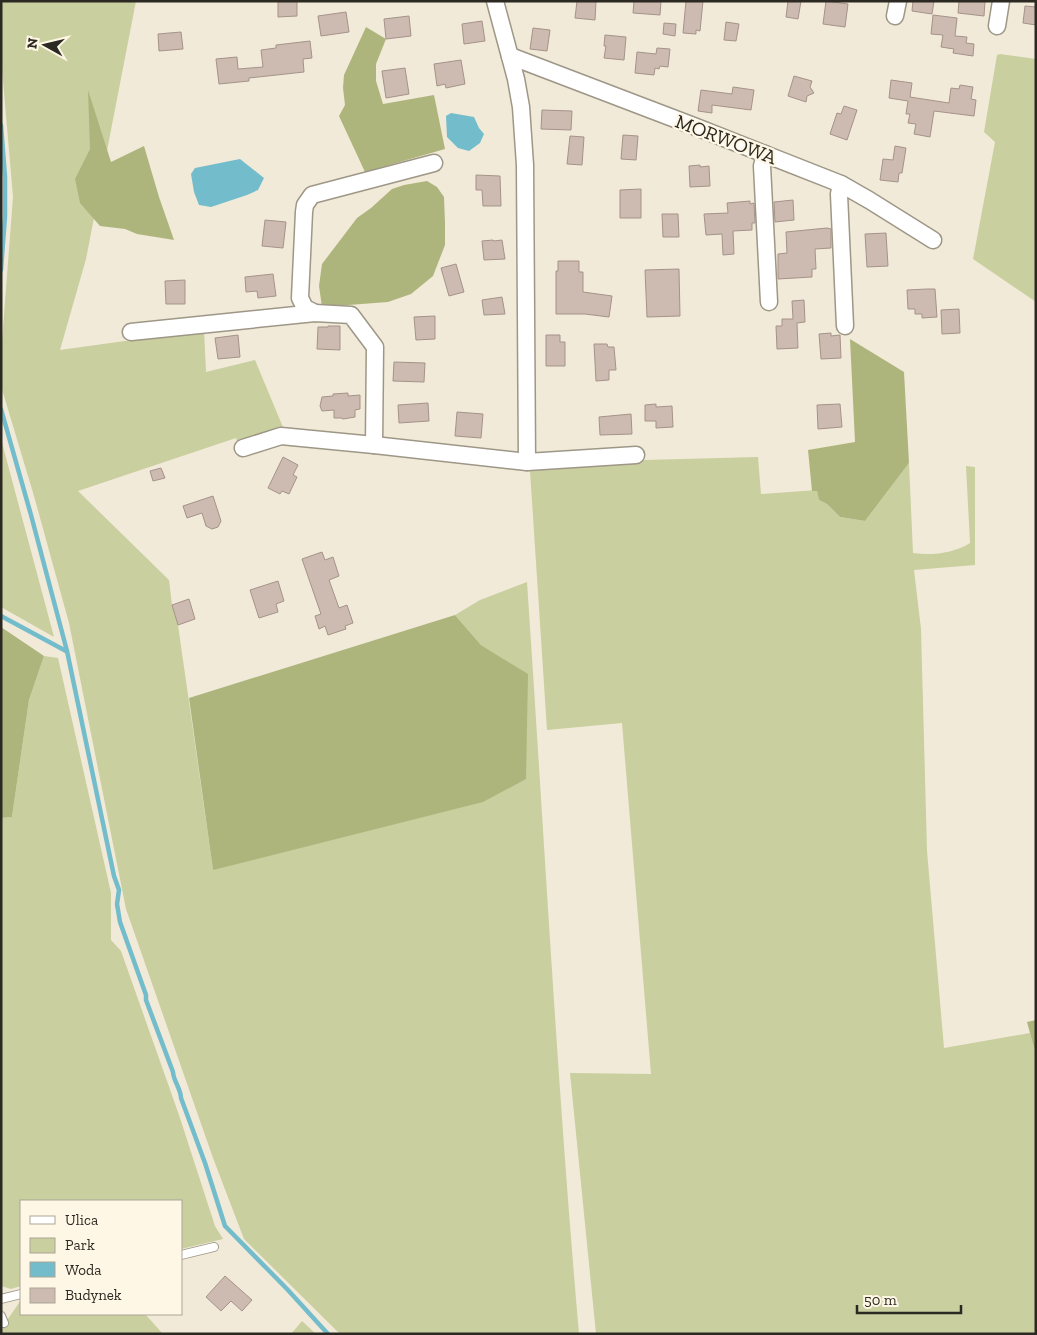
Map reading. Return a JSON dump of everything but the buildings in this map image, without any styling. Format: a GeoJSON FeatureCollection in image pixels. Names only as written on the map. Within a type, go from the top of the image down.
{"type":"FeatureCollection","features":[{"type":"Feature","properties":{"kind":"street"},"geometry":{"type":"LineString","coordinates":[[495,1],[516,79],[521,107],[525,165],[527,462]]}},
{"type":"Feature","properties":{"kind":"street"},"geometry":{"type":"LineString","coordinates":[[997,26],[1001,1]]}},
{"type":"Feature","properties":{"kind":"street","name":"MORWOWA"},"geometry":{"type":"LineString","coordinates":[[510,56],[841,184],[933,240]]}},
{"type":"Feature","properties":{"kind":"street"},"geometry":{"type":"LineString","coordinates":[[765,154],[762,166],[769,302]]}},
{"type":"Feature","properties":{"kind":"street"},"geometry":{"type":"LineString","coordinates":[[315,314],[305,308],[300,298],[305,204],[312,196],[434,163]]}},
{"type":"Feature","properties":{"kind":"street"},"geometry":{"type":"LineString","coordinates":[[841,184],[839,194],[845,326]]}},
{"type":"Feature","properties":{"kind":"street"},"geometry":{"type":"LineString","coordinates":[[131,332],[315,314],[350,315],[375,347],[374,445]]}},
{"type":"Feature","properties":{"kind":"street"},"geometry":{"type":"LineString","coordinates":[[243,448],[281,436],[527,462],[636,455]]}},
{"type":"Feature","properties":{"kind":"lane"},"geometry":{"type":"LineString","coordinates":[[182,1255],[214,1247]]}},
{"type":"Feature","properties":{"kind":"lane"},"geometry":{"type":"LineString","coordinates":[[1,1299],[20,1294]]}},
{"type":"Feature","properties":{"kind":"lane"},"geometry":{"type":"LineString","coordinates":[[1,1316],[4,1323],[1,1323]]}},
{"type":"Feature","properties":{"kind":"green space"},"geometry":{"type":"Polygon","coordinates":[[[2,1],[136,1],[86,259],[60,350],[204,330],[206,372],[255,360],[285,432],[238,444],[236,438],[78,491],[169,580],[172,605],[178,625],[213,870],[528,675],[481,645],[455,615],[480,600],[527,582],[557,1052],[579,1334],[340,1334],[244,1239],[213,1158],[126,909],[69,623],[1,386],[1,354],[13,197],[2,69],[2,1]]]}},
{"type":"Feature","properties":{"kind":"green space"},"geometry":{"type":"Polygon","coordinates":[[[366,27],[386,39],[376,64],[376,81],[383,104],[434,95],[445,149],[365,172],[339,116],[345,105],[344,75],[366,27]]]}},
{"type":"Feature","properties":{"kind":"green space"},"geometry":{"type":"Polygon","coordinates":[[[997,55],[1036,59],[1036,302],[973,259],[995,142],[984,132],[997,55]]]}},
{"type":"Feature","properties":{"kind":"green space"},"geometry":{"type":"Polygon","coordinates":[[[88,90],[111,162],[144,146],[174,240],[137,234],[125,229],[100,226],[80,203],[75,179],[90,149],[88,90]]]}},
{"type":"Feature","properties":{"kind":"green space"},"geometry":{"type":"Polygon","coordinates":[[[427,181],[437,187],[444,197],[445,245],[433,276],[411,294],[388,302],[322,307],[319,286],[322,264],[357,218],[392,189],[427,181]]]}},
{"type":"Feature","properties":{"kind":"green space"},"geometry":{"type":"Polygon","coordinates":[[[850,339],[904,372],[909,463],[865,521],[840,517],[827,504],[819,500],[817,491],[812,491],[808,450],[855,442],[850,339]]]}},
{"type":"Feature","properties":{"kind":"green space"},"geometry":{"type":"Polygon","coordinates":[[[1,439],[54,637],[1,607],[1,439]]]}},
{"type":"Feature","properties":{"kind":"green space"},"geometry":{"type":"Polygon","coordinates":[[[758,457],[761,494],[817,490],[819,500],[827,504],[840,517],[865,521],[909,463],[913,553],[920,554],[950,551],[970,543],[966,466],[975,467],[975,565],[914,570],[921,629],[927,851],[944,1048],[1030,1033],[1036,1055],[1036,1334],[596,1334],[570,1073],[651,1074],[622,723],[547,730],[530,471],[644,460],[758,457]]]}},
{"type":"Feature","properties":{"kind":"green space"},"geometry":{"type":"Polygon","coordinates":[[[455,615],[481,645],[528,674],[526,779],[483,802],[213,870],[189,698],[455,615]]]}},
{"type":"Feature","properties":{"kind":"green space"},"geometry":{"type":"Polygon","coordinates":[[[1,627],[44,656],[29,700],[12,817],[1,818],[1,627]]]}},
{"type":"Feature","properties":{"kind":"green space"},"geometry":{"type":"Polygon","coordinates":[[[44,656],[58,658],[111,893],[111,940],[121,951],[179,1115],[215,1226],[223,1239],[182,1249],[182,1200],[20,1200],[20,1286],[11,1289],[1,1286],[1,818],[12,817],[29,700],[44,656]]]}},
{"type":"Feature","properties":{"kind":"green space"},"geometry":{"type":"Polygon","coordinates":[[[1036,1020],[1036,1055],[1027,1022],[1036,1020]]]}},
{"type":"Feature","properties":{"kind":"green space"},"geometry":{"type":"Polygon","coordinates":[[[20,1301],[20,1315],[146,1315],[163,1334],[1,1334],[1,1329],[20,1301]]]}},
{"type":"Feature","properties":{"kind":"green space"},"geometry":{"type":"Polygon","coordinates":[[[302,1321],[316,1334],[291,1334],[302,1321]]]}},
{"type":"Feature","properties":{"kind":"water"},"geometry":{"type":"Polygon","coordinates":[[[451,113],[474,117],[484,134],[480,143],[469,151],[458,148],[447,137],[446,116],[451,113]]]}},
{"type":"Feature","properties":{"kind":"water"},"geometry":{"type":"Polygon","coordinates":[[[240,159],[264,178],[258,190],[211,207],[199,205],[194,192],[191,174],[195,168],[240,159]]]}},
{"type":"Feature","properties":{"kind":"waterway"},"geometry":{"type":"LineString","coordinates":[[1,125],[5,177],[5,216],[1,270]]}},
{"type":"Feature","properties":{"kind":"waterway"},"geometry":{"type":"LineString","coordinates":[[1,409],[67,651],[114,876],[119,890],[117,904],[120,922],[205,1163],[225,1226],[328,1334]]}},
{"type":"Feature","properties":{"kind":"waterway"},"geometry":{"type":"LineString","coordinates":[[1,616],[66,651]]}}]}
